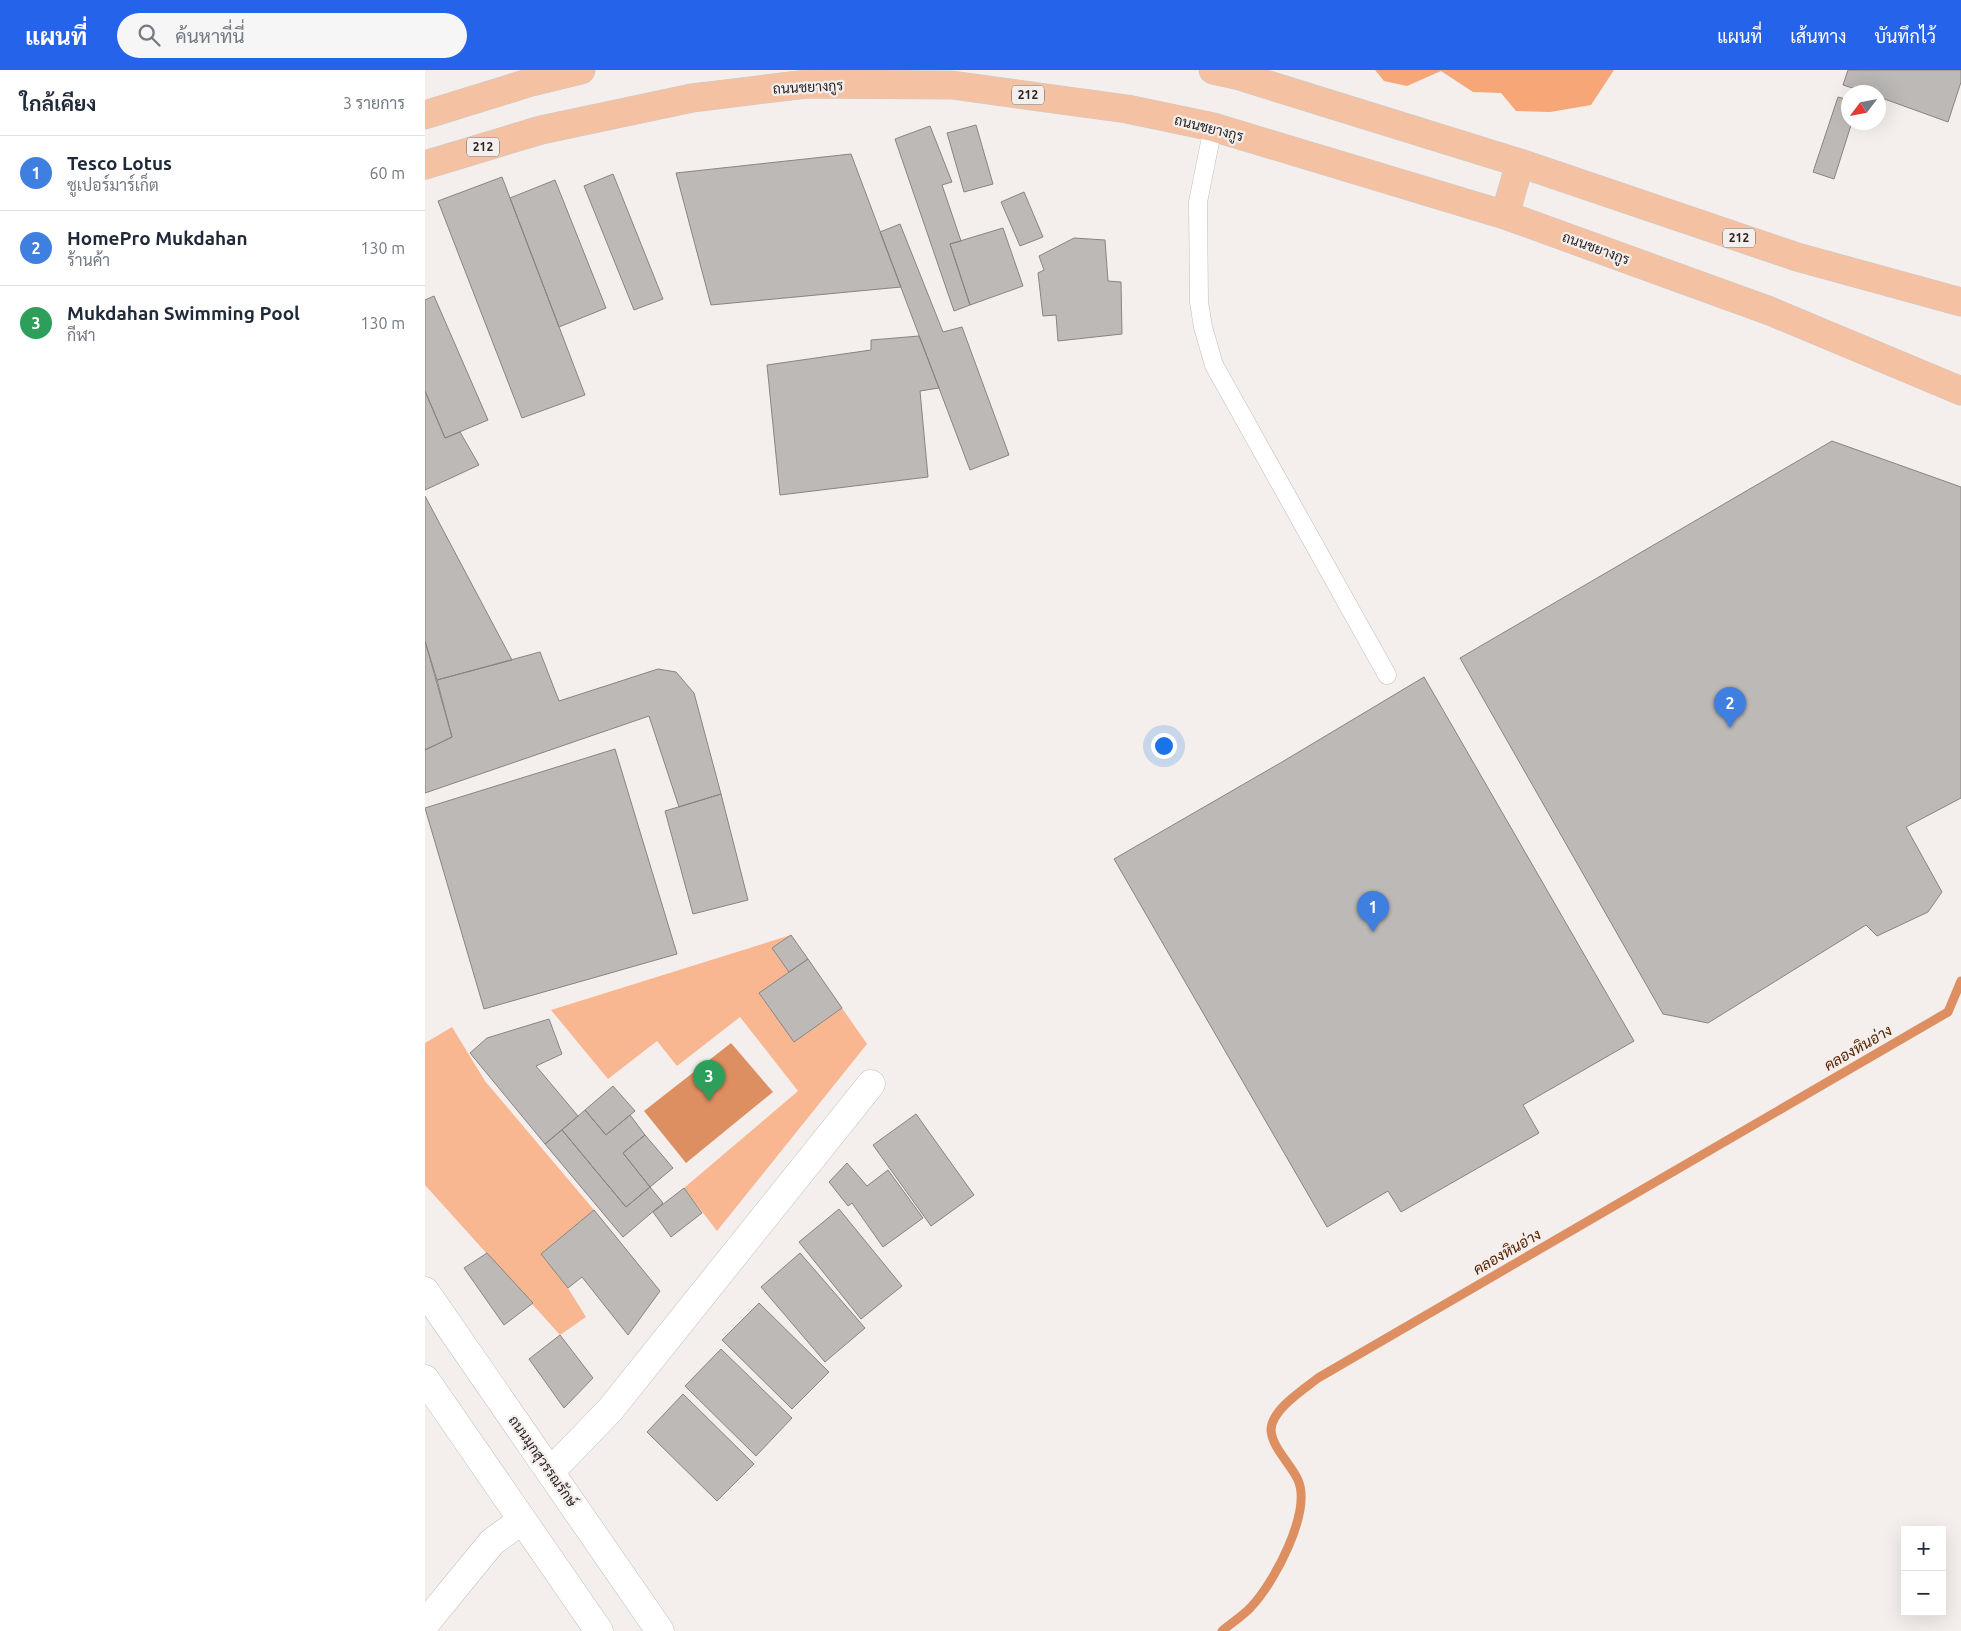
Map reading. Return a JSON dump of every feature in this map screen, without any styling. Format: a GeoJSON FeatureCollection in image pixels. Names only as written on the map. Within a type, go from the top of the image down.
{"type":"FeatureCollection","features":[{"type":"Feature","properties":{"kind":"main road"},"geometry":{"type":"LineString","coordinates":[[425,115],[526,77],[581,70]]}},
{"type":"Feature","properties":{"kind":"main road","name":"212"},"geometry":{"type":"LineString","coordinates":[[1213,70],[1245,78],[1520,163],[1797,257],[1961,302]]}},
{"type":"Feature","properties":{"kind":"main road","name":"ถนนชยางกูร"},"geometry":{"type":"LineString","coordinates":[[425,165],[550,128],[692,98],[807,84],[952,85],[1127,109],[1213,127],[1505,215],[1770,311],[1961,391]]}},
{"type":"Feature","properties":{"kind":"main road"},"geometry":{"type":"LineString","coordinates":[[1505,215],[1520,163]]}},
{"type":"Feature","properties":{"kind":"main road"},"geometry":{"type":"LineString","coordinates":[[550,1472],[610,1410],[871,1084]]}},
{"type":"Feature","properties":{"kind":"main road","name":"ถนนมุกสุวรรณรักษ์"},"geometry":{"type":"LineString","coordinates":[[425,1291],[660,1631]]}},
{"type":"Feature","properties":{"kind":"main road"},"geometry":{"type":"LineString","coordinates":[[425,1380],[599,1631]]}},
{"type":"Feature","properties":{"kind":"main road"},"geometry":{"type":"LineString","coordinates":[[425,1624],[492,1542],[521,1520]]}},
{"type":"Feature","properties":{"kind":"lane"},"geometry":{"type":"LineString","coordinates":[[1213,127],[1199,202],[1199,302],[1203,327],[1214,366],[1387,675]]}},
{"type":"Feature","properties":{"kind":"shaded area"},"geometry":{"type":"Polygon","coordinates":[[[1375,70],[1614,70],[1591,105],[1550,112],[1516,111],[1501,93],[1473,92],[1441,71],[1407,86],[1384,81],[1375,70]]]}},
{"type":"Feature","properties":{"kind":"shaded area"},"geometry":{"type":"Polygon","coordinates":[[[791,935],[772,948],[789,972],[760,993],[794,1042],[842,1008],[867,1044],[717,1231],[684,1188],[798,1091],[740,1017],[677,1066],[657,1041],[608,1079],[551,1010],[791,935]]]}},
{"type":"Feature","properties":{"kind":"shaded area"},"geometry":{"type":"Polygon","coordinates":[[[452,1027],[485,1081],[594,1210],[541,1254],[568,1288],[586,1317],[560,1335],[425,1185],[425,1043],[452,1027]]]}},
{"type":"Feature","properties":{"kind":"shaded area"},"geometry":{"type":"Polygon","coordinates":[[[731,1043],[773,1092],[686,1163],[644,1111],[731,1043]]]}},
{"type":"Feature","properties":{"kind":"building"},"geometry":{"type":"Polygon","coordinates":[[[1848,70],[1961,70],[1961,82],[1948,122],[1886,100],[1886,85],[1843,85],[1848,70]]]}},
{"type":"Feature","properties":{"kind":"building"},"geometry":{"type":"Polygon","coordinates":[[[1838,97],[1841,98],[1841,130],[1849,130],[1834,179],[1813,172],[1838,97]]]}},
{"type":"Feature","properties":{"kind":"building"},"geometry":{"type":"Polygon","coordinates":[[[976,125],[993,184],[964,192],[947,133],[976,125]]]}},
{"type":"Feature","properties":{"kind":"building"},"geometry":{"type":"Polygon","coordinates":[[[930,126],[952,182],[942,185],[961,241],[950,244],[970,305],[954,311],[895,139],[930,126]]]}},
{"type":"Feature","properties":{"kind":"building"},"geometry":{"type":"Polygon","coordinates":[[[851,154],[901,287],[711,305],[676,173],[851,154]]]}},
{"type":"Feature","properties":{"kind":"building"},"geometry":{"type":"Polygon","coordinates":[[[613,174],[663,299],[634,310],[584,186],[613,174]]]}},
{"type":"Feature","properties":{"kind":"building"},"geometry":{"type":"Polygon","coordinates":[[[502,177],[585,395],[522,418],[438,201],[502,177]]]}},
{"type":"Feature","properties":{"kind":"building"},"geometry":{"type":"Polygon","coordinates":[[[555,180],[606,308],[559,327],[510,198],[555,180]]]}},
{"type":"Feature","properties":{"kind":"building"},"geometry":{"type":"Polygon","coordinates":[[[1024,192],[1043,237],[1020,246],[1001,202],[1024,192]]]}},
{"type":"Feature","properties":{"kind":"building"},"geometry":{"type":"Polygon","coordinates":[[[900,224],[943,332],[962,327],[1009,455],[970,470],[880,232],[900,224]]]}},
{"type":"Feature","properties":{"kind":"building"},"geometry":{"type":"Polygon","coordinates":[[[1003,228],[1023,286],[970,305],[950,244],[1003,228]]]}},
{"type":"Feature","properties":{"kind":"building"},"geometry":{"type":"Polygon","coordinates":[[[1074,238],[1105,240],[1108,281],[1121,282],[1122,334],[1058,341],[1056,315],[1043,316],[1038,273],[1044,270],[1039,256],[1074,238]]]}},
{"type":"Feature","properties":{"kind":"building"},"geometry":{"type":"Polygon","coordinates":[[[434,296],[488,420],[445,438],[425,391],[425,300],[434,296]]]}},
{"type":"Feature","properties":{"kind":"building"},"geometry":{"type":"Polygon","coordinates":[[[919,336],[939,388],[920,391],[928,477],[780,495],[767,365],[871,350],[871,340],[919,336]]]}},
{"type":"Feature","properties":{"kind":"building"},"geometry":{"type":"Polygon","coordinates":[[[425,391],[445,438],[460,432],[479,465],[425,490],[425,391]]]}},
{"type":"Feature","properties":{"kind":"building"},"geometry":{"type":"Polygon","coordinates":[[[1832,441],[1961,487],[1961,798],[1906,827],[1942,892],[1928,912],[1877,936],[1866,925],[1708,1023],[1663,1014],[1460,658],[1832,441]]]}},
{"type":"Feature","properties":{"kind":"building"},"geometry":{"type":"Polygon","coordinates":[[[425,496],[512,660],[437,680],[425,641],[425,496]]]}},
{"type":"Feature","properties":{"kind":"building"},"geometry":{"type":"Polygon","coordinates":[[[425,641],[452,737],[425,750],[425,641]]]}},
{"type":"Feature","properties":{"kind":"building"},"geometry":{"type":"Polygon","coordinates":[[[540,652],[559,701],[658,669],[676,672],[694,693],[721,794],[679,807],[649,716],[425,793],[425,750],[452,737],[437,680],[540,652]]]}},
{"type":"Feature","properties":{"kind":"building"},"geometry":{"type":"Polygon","coordinates":[[[1424,677],[1634,1041],[1523,1105],[1539,1133],[1401,1212],[1388,1191],[1327,1227],[1114,859],[1424,677]]]}},
{"type":"Feature","properties":{"kind":"building"},"geometry":{"type":"Polygon","coordinates":[[[615,749],[677,954],[484,1009],[425,808],[615,749]]]}},
{"type":"Feature","properties":{"kind":"building"},"geometry":{"type":"Polygon","coordinates":[[[721,794],[748,900],[693,914],[665,811],[721,794]]]}},
{"type":"Feature","properties":{"kind":"building"},"geometry":{"type":"Polygon","coordinates":[[[791,935],[808,959],[789,972],[772,948],[791,935]]]}},
{"type":"Feature","properties":{"kind":"building"},"geometry":{"type":"Polygon","coordinates":[[[808,959],[842,1008],[794,1042],[759,993],[808,959]]]}},
{"type":"Feature","properties":{"kind":"building"},"geometry":{"type":"Polygon","coordinates":[[[549,1019],[562,1054],[536,1066],[578,1116],[545,1144],[470,1053],[487,1038],[549,1019]]]}},
{"type":"Feature","properties":{"kind":"building"},"geometry":{"type":"Polygon","coordinates":[[[613,1086],[635,1111],[606,1135],[585,1110],[613,1086]]]}},
{"type":"Feature","properties":{"kind":"building"},"geometry":{"type":"Polygon","coordinates":[[[585,1110],[606,1135],[630,1115],[645,1135],[623,1153],[650,1187],[626,1207],[562,1130],[585,1110]]]}},
{"type":"Feature","properties":{"kind":"building"},"geometry":{"type":"Polygon","coordinates":[[[916,1114],[974,1195],[931,1226],[873,1145],[916,1114]]]}},
{"type":"Feature","properties":{"kind":"building"},"geometry":{"type":"Polygon","coordinates":[[[562,1130],[626,1207],[650,1187],[663,1203],[623,1237],[545,1144],[562,1130]]]}},
{"type":"Feature","properties":{"kind":"building"},"geometry":{"type":"Polygon","coordinates":[[[645,1135],[673,1168],[650,1187],[623,1153],[645,1135]]]}},
{"type":"Feature","properties":{"kind":"building"},"geometry":{"type":"Polygon","coordinates":[[[847,1163],[867,1186],[888,1170],[923,1218],[883,1247],[852,1203],[848,1206],[829,1182],[847,1163]]]}},
{"type":"Feature","properties":{"kind":"building"},"geometry":{"type":"Polygon","coordinates":[[[684,1188],[702,1213],[671,1237],[653,1212],[684,1188]]]}},
{"type":"Feature","properties":{"kind":"building"},"geometry":{"type":"Polygon","coordinates":[[[839,1209],[902,1286],[861,1319],[799,1242],[839,1209]]]}},
{"type":"Feature","properties":{"kind":"building"},"geometry":{"type":"Polygon","coordinates":[[[594,1210],[660,1291],[628,1335],[582,1277],[568,1288],[541,1254],[594,1210]]]}},
{"type":"Feature","properties":{"kind":"building"},"geometry":{"type":"Polygon","coordinates":[[[487,1253],[533,1303],[504,1325],[464,1268],[487,1253]]]}},
{"type":"Feature","properties":{"kind":"building"},"geometry":{"type":"Polygon","coordinates":[[[800,1253],[865,1328],[825,1362],[761,1287],[800,1253]]]}},
{"type":"Feature","properties":{"kind":"building"},"geometry":{"type":"Polygon","coordinates":[[[759,1303],[829,1372],[792,1409],[722,1340],[759,1303]]]}},
{"type":"Feature","properties":{"kind":"building"},"geometry":{"type":"Polygon","coordinates":[[[560,1335],[593,1378],[564,1408],[529,1359],[560,1335]]]}},
{"type":"Feature","properties":{"kind":"building"},"geometry":{"type":"Polygon","coordinates":[[[721,1349],[792,1418],[756,1456],[685,1386],[721,1349]]]}},
{"type":"Feature","properties":{"kind":"building"},"geometry":{"type":"Polygon","coordinates":[[[683,1394],[754,1464],[717,1501],[647,1432],[683,1394]]]}},
{"type":"Feature","properties":{"kind":"waterway","name":"คลองหินอ่าง"},"geometry":{"type":"LineString","coordinates":[[1222,1631],[1248,1610],[1270,1582],[1280,1565],[1295,1528],[1300,1510],[1301,1494],[1298,1480],[1278,1450],[1271,1430],[1272,1422],[1276,1415],[1289,1401],[1318,1378],[1948,1012],[1961,981]]}},
{"type":"Feature","properties":{"kind":"place","name":"HomePro Mukdahan"},"geometry":{"type":"Point","coordinates":[1730,728]}},
{"type":"Feature","properties":{"kind":"place","name":"Tesco Lotus"},"geometry":{"type":"Point","coordinates":[1373,932]}},
{"type":"Feature","properties":{"kind":"place","name":"Mukdahan Swimming Pool"},"geometry":{"type":"Point","coordinates":[709,1101]}}]}
